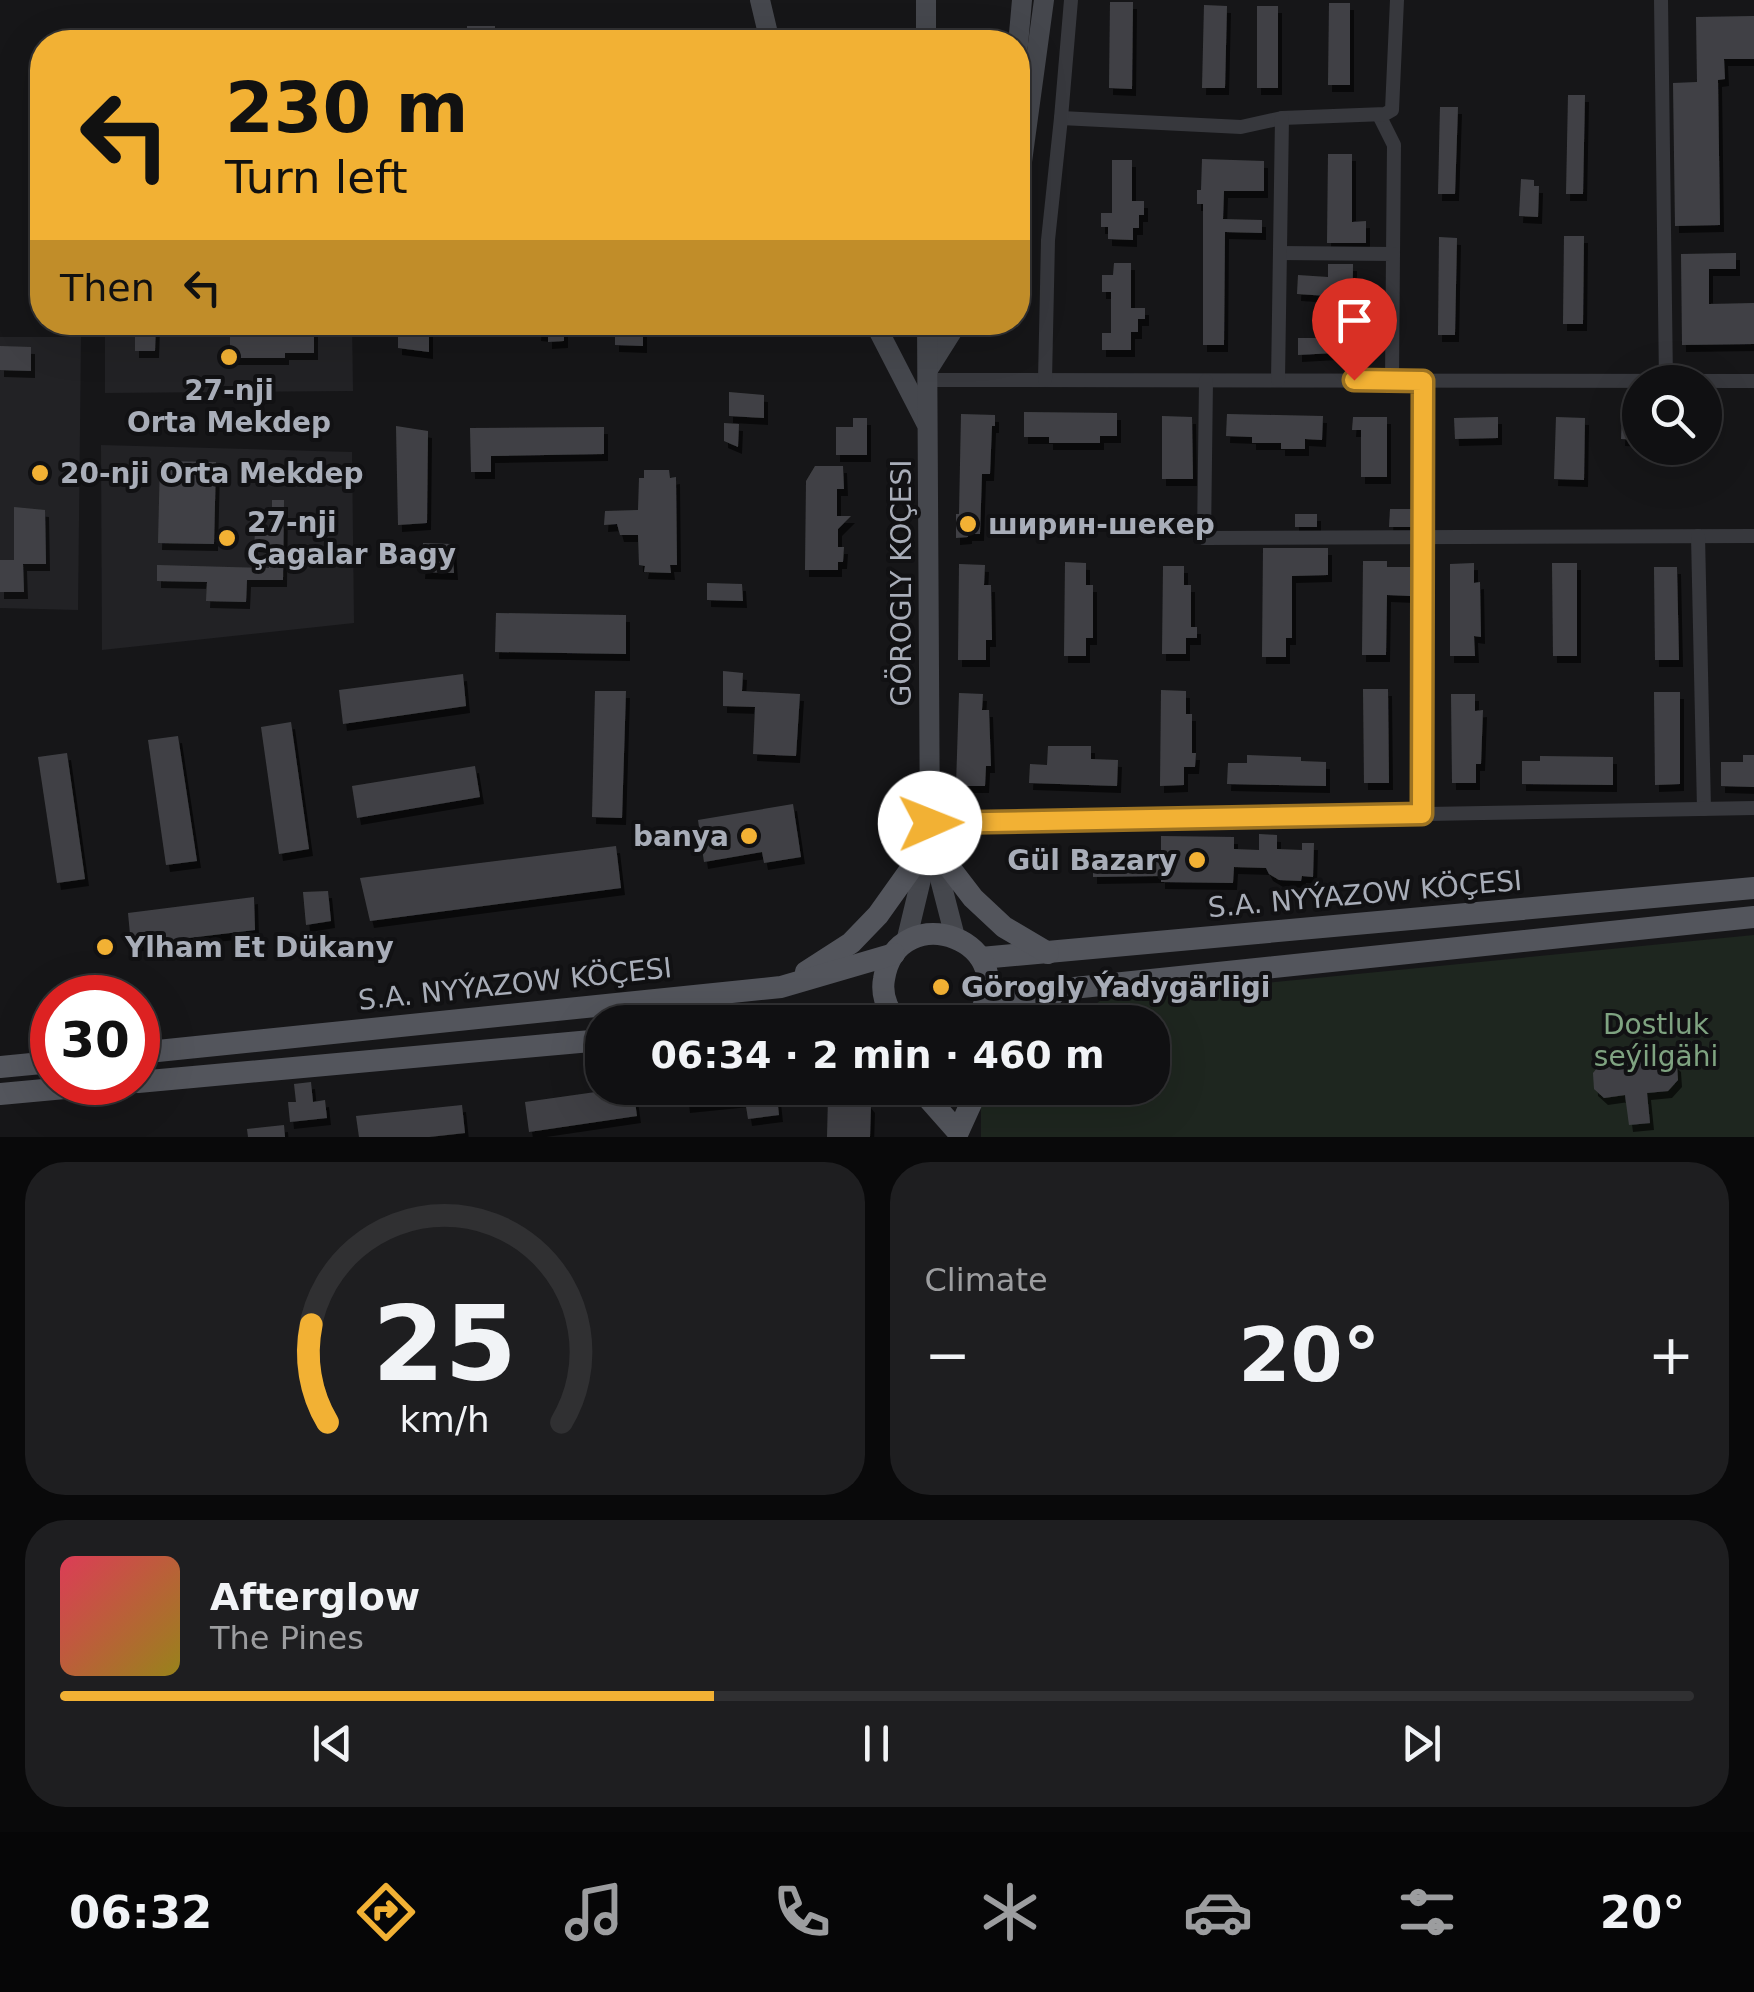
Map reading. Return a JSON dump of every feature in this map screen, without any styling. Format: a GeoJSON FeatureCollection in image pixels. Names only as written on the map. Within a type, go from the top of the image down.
{"type":"FeatureCollection","features":[{"type":"Feature","properties":{"kind":"main road"},"geometry":{"type":"LineString","coordinates":[[781,987],[852,944],[878,915],[930,832],[973,898],[1004,928],[1048,953]]}},
{"type":"Feature","properties":{"kind":"main road","name":"S.A. NYÝAZOW KÖÇESI"},"geometry":{"type":"LineString","coordinates":[[981,958],[1754,888]]}},
{"type":"Feature","properties":{"kind":"main road"},"geometry":{"type":"LineString","coordinates":[[988,997],[1754,917]]}},
{"type":"Feature","properties":{"kind":"main road","name":"S.A. NYÝAZOW KÖÇESI"},"geometry":{"type":"LineString","coordinates":[[160,1051],[781,987],[900,948],[921,935],[955,937]]}},
{"type":"Feature","properties":{"kind":"main road"},"geometry":{"type":"LineString","coordinates":[[955,937],[970,945],[981,958],[988,974],[986,1005]]}},
{"type":"Feature","properties":{"kind":"main road"},"geometry":{"type":"LineString","coordinates":[[886,1005],[886,970],[900,948]]}},
{"type":"Feature","properties":{"kind":"main road"},"geometry":{"type":"LineString","coordinates":[[1044,1005],[1058,989]]}},
{"type":"Feature","properties":{"kind":"main road"},"geometry":{"type":"LineString","coordinates":[[160,1080],[585,1042]]}},
{"type":"Feature","properties":{"kind":"main road"},"geometry":{"type":"LineString","coordinates":[[0,1067],[30,1064]]}},
{"type":"Feature","properties":{"kind":"main road"},"geometry":{"type":"LineString","coordinates":[[0,1094],[30,1091]]}},
{"type":"Feature","properties":{"kind":"main road"},"geometry":{"type":"LineString","coordinates":[[934,1105],[958,1134],[971,1105]]}},
{"type":"Feature","properties":{"kind":"street"},"geometry":{"type":"LineString","coordinates":[[760,0],[767,30]]}},
{"type":"Feature","properties":{"kind":"street"},"geometry":{"type":"LineString","coordinates":[[926,0],[926,30]]}},
{"type":"Feature","properties":{"kind":"street"},"geometry":{"type":"LineString","coordinates":[[1019,30],[1022,0]]}},
{"type":"Feature","properties":{"kind":"street"},"geometry":{"type":"LineString","coordinates":[[1030,103],[1044,0]]}},
{"type":"Feature","properties":{"kind":"street"},"geometry":{"type":"LineString","coordinates":[[1045,380],[1048,240],[1070,0]]}},
{"type":"Feature","properties":{"kind":"street"},"geometry":{"type":"LineString","coordinates":[[1061,118],[1240,127],[1282,118],[1386,114],[1392,110],[1397,0]]}},
{"type":"Feature","properties":{"kind":"street"},"geometry":{"type":"LineString","coordinates":[[1661,0],[1666,365]]}},
{"type":"Feature","properties":{"kind":"street"},"geometry":{"type":"LineString","coordinates":[[1379,115],[1394,145],[1392,381]]}},
{"type":"Feature","properties":{"kind":"street"},"geometry":{"type":"LineString","coordinates":[[1278,380],[1282,118]]}},
{"type":"Feature","properties":{"kind":"street"},"geometry":{"type":"LineString","coordinates":[[1280,254],[1393,254]]}},
{"type":"Feature","properties":{"kind":"street"},"geometry":{"type":"LineString","coordinates":[[881,335],[928,425]]}},
{"type":"Feature","properties":{"kind":"street","name":"GÖROGLY KOÇESI"},"geometry":{"type":"LineString","coordinates":[[927,335],[930,832]]}},
{"type":"Feature","properties":{"kind":"street"},"geometry":{"type":"LineString","coordinates":[[951,335],[928,375],[1045,380],[1622,381]]}},
{"type":"Feature","properties":{"kind":"street"},"geometry":{"type":"LineString","coordinates":[[1206,380],[1204,538],[1754,536]]}},
{"type":"Feature","properties":{"kind":"street"},"geometry":{"type":"LineString","coordinates":[[1422,814],[1423,381]]}},
{"type":"Feature","properties":{"kind":"street"},"geometry":{"type":"LineString","coordinates":[[1722,381],[1754,381]]}},
{"type":"Feature","properties":{"kind":"street"},"geometry":{"type":"LineString","coordinates":[[1698,536],[1704,810]]}},
{"type":"Feature","properties":{"kind":"street"},"geometry":{"type":"LineString","coordinates":[[930,832],[1422,814],[1754,808]]}},
{"type":"Feature","properties":{"kind":"street"},"geometry":{"type":"LineString","coordinates":[[930,832],[955,937]]}},
{"type":"Feature","properties":{"kind":"street"},"geometry":{"type":"LineString","coordinates":[[900,948],[930,832]]}},
{"type":"Feature","properties":{"kind":"street"},"geometry":{"type":"LineString","coordinates":[[944,1105],[958,1134]]}},
{"type":"Feature","properties":{"kind":"street"},"geometry":{"type":"LineString","coordinates":[[958,1134],[962,1105]]}},
{"type":"Feature","properties":{"kind":"shaded area","name":"27-nji Orta Mekdep"},"geometry":{"type":"Polygon","coordinates":[[[105,335],[352,335],[353,391],[105,393],[105,335]]]}},
{"type":"Feature","properties":{"kind":"shaded area","name":"20-nji Orta Mekdep"},"geometry":{"type":"Polygon","coordinates":[[[0,337],[81,337],[78,610],[0,608],[0,337]]]}},
{"type":"Feature","properties":{"kind":"shaded area","name":"27-nji Çagalar Bagy"},"geometry":{"type":"Polygon","coordinates":[[[101,445],[352,452],[354,623],[102,650],[101,445]]]}},
{"type":"Feature","properties":{"kind":"green space","name":"Dostluk seýilgähi"},"geometry":{"type":"Polygon","coordinates":[[[1754,935],[1754,1137],[981,1137],[981,1105],[1170,1105],[1170,1005],[1095,1005],[1102,999],[1754,935]]]}},
{"type":"Feature","properties":{"kind":"building"},"geometry":{"type":"Polygon","coordinates":[[[1110,2],[1133,2],[1132,89],[1109,88],[1110,2]]]}},
{"type":"Feature","properties":{"kind":"building"},"geometry":{"type":"Polygon","coordinates":[[[1329,3],[1350,3],[1350,85],[1328,85],[1329,3]]]}},
{"type":"Feature","properties":{"kind":"building"},"geometry":{"type":"Polygon","coordinates":[[[1204,5],[1227,6],[1225,88],[1202,88],[1204,5]]]}},
{"type":"Feature","properties":{"kind":"building"},"geometry":{"type":"Polygon","coordinates":[[[1257,6],[1278,6],[1278,88],[1257,88],[1257,6]]]}},
{"type":"Feature","properties":{"kind":"building"},"geometry":{"type":"Polygon","coordinates":[[[1754,16],[1754,59],[1724,59],[1725,79],[1718,80],[1720,225],[1675,226],[1673,83],[1697,82],[1696,17],[1754,16]]]}},
{"type":"Feature","properties":{"kind":"building"},"geometry":{"type":"Polygon","coordinates":[[[467,26],[495,26],[495,30],[467,30],[467,26]]]}},
{"type":"Feature","properties":{"kind":"building"},"geometry":{"type":"Polygon","coordinates":[[[1568,95],[1585,95],[1583,194],[1566,194],[1568,95]]]}},
{"type":"Feature","properties":{"kind":"building"},"geometry":{"type":"Polygon","coordinates":[[[1440,107],[1458,107],[1455,194],[1438,194],[1440,107]]]}},
{"type":"Feature","properties":{"kind":"building"},"geometry":{"type":"Polygon","coordinates":[[[1328,154],[1352,154],[1352,222],[1366,221],[1366,243],[1327,243],[1328,154]]]}},
{"type":"Feature","properties":{"kind":"building"},"geometry":{"type":"Polygon","coordinates":[[[1202,159],[1264,161],[1264,191],[1224,191],[1223,219],[1262,220],[1262,233],[1225,232],[1224,345],[1203,345],[1203,204],[1197,204],[1202,159]]]}},
{"type":"Feature","properties":{"kind":"building"},"geometry":{"type":"Polygon","coordinates":[[[1112,160],[1132,160],[1132,201],[1144,201],[1144,215],[1139,215],[1139,228],[1133,228],[1133,240],[1108,239],[1108,227],[1101,227],[1101,213],[1112,213],[1112,160]]]}},
{"type":"Feature","properties":{"kind":"building"},"geometry":{"type":"Polygon","coordinates":[[[1521,179],[1534,180],[1534,186],[1539,186],[1538,217],[1519,216],[1521,179]]]}},
{"type":"Feature","properties":{"kind":"building"},"geometry":{"type":"Polygon","coordinates":[[[1564,236],[1584,236],[1583,324],[1563,324],[1564,236]]]}},
{"type":"Feature","properties":{"kind":"building"},"geometry":{"type":"Polygon","coordinates":[[[1439,237],[1457,238],[1455,335],[1438,335],[1439,237]]]}},
{"type":"Feature","properties":{"kind":"building"},"geometry":{"type":"Polygon","coordinates":[[[1736,253],[1736,269],[1709,269],[1709,304],[1754,303],[1754,344],[1682,345],[1681,254],[1736,253]]]}},
{"type":"Feature","properties":{"kind":"building"},"geometry":{"type":"Polygon","coordinates":[[[1114,263],[1131,263],[1131,308],[1145,308],[1145,319],[1138,319],[1138,332],[1131,332],[1131,350],[1102,350],[1102,333],[1111,333],[1111,292],[1102,292],[1102,275],[1113,275],[1114,263]]]}},
{"type":"Feature","properties":{"kind":"building"},"geometry":{"type":"Polygon","coordinates":[[[1328,264],[1353,264],[1352,352],[1298,355],[1298,338],[1328,338],[1328,296],[1297,294],[1298,275],[1328,277],[1328,264]]]}},
{"type":"Feature","properties":{"kind":"building"},"geometry":{"type":"Polygon","coordinates":[[[135,335],[156,335],[155,351],[135,351],[135,335]]]}},
{"type":"Feature","properties":{"kind":"building"},"geometry":{"type":"Polygon","coordinates":[[[230,335],[314,335],[314,353],[285,353],[285,358],[230,358],[230,335]]]}},
{"type":"Feature","properties":{"kind":"building"},"geometry":{"type":"Polygon","coordinates":[[[398,335],[429,335],[429,352],[398,348],[398,335]]]}},
{"type":"Feature","properties":{"kind":"building"},"geometry":{"type":"Polygon","coordinates":[[[548,335],[564,335],[564,341],[548,342],[548,335]]]}},
{"type":"Feature","properties":{"kind":"building"},"geometry":{"type":"Polygon","coordinates":[[[615,335],[643,335],[643,346],[615,345],[615,335]]]}},
{"type":"Feature","properties":{"kind":"building"},"geometry":{"type":"Polygon","coordinates":[[[0,346],[31,347],[31,371],[0,370],[0,346]]]}},
{"type":"Feature","properties":{"kind":"building"},"geometry":{"type":"Polygon","coordinates":[[[729,392],[764,395],[764,418],[729,416],[729,392]]]}},
{"type":"Feature","properties":{"kind":"building"},"geometry":{"type":"Polygon","coordinates":[[[1024,412],[1117,413],[1117,436],[1100,436],[1100,443],[1049,443],[1049,437],[1024,437],[1024,412]]]}},
{"type":"Feature","properties":{"kind":"building"},"geometry":{"type":"Polygon","coordinates":[[[961,414],[995,415],[995,426],[990,474],[982,474],[980,534],[956,538],[959,514],[961,414]]]}},
{"type":"Feature","properties":{"kind":"building"},"geometry":{"type":"Polygon","coordinates":[[[1227,414],[1323,416],[1322,440],[1305,439],[1305,449],[1281,449],[1281,443],[1252,443],[1252,437],[1226,436],[1227,414]]]}},
{"type":"Feature","properties":{"kind":"building"},"geometry":{"type":"Polygon","coordinates":[[[1162,416],[1192,417],[1193,479],[1162,479],[1162,416]]]}},
{"type":"Feature","properties":{"kind":"building"},"geometry":{"type":"Polygon","coordinates":[[[1353,417],[1387,417],[1387,477],[1361,477],[1361,430],[1352,430],[1353,417]]]}},
{"type":"Feature","properties":{"kind":"building"},"geometry":{"type":"Polygon","coordinates":[[[1498,417],[1498,438],[1455,439],[1454,418],[1498,417]]]}},
{"type":"Feature","properties":{"kind":"building"},"geometry":{"type":"Polygon","coordinates":[[[1556,417],[1585,418],[1584,480],[1554,479],[1556,417]]]}},
{"type":"Feature","properties":{"kind":"building"},"geometry":{"type":"Polygon","coordinates":[[[853,418],[867,418],[867,455],[836,455],[836,427],[853,427],[853,418]]]}},
{"type":"Feature","properties":{"kind":"building"},"geometry":{"type":"Polygon","coordinates":[[[724,423],[739,424],[738,447],[724,441],[724,423]]]}},
{"type":"Feature","properties":{"kind":"building"},"geometry":{"type":"Polygon","coordinates":[[[396,426],[428,431],[427,523],[398,525],[396,426]]]}},
{"type":"Feature","properties":{"kind":"building"},"geometry":{"type":"Polygon","coordinates":[[[604,427],[604,454],[491,456],[491,472],[471,472],[470,428],[604,427]]]}},
{"type":"Feature","properties":{"kind":"building"},"geometry":{"type":"Polygon","coordinates":[[[160,461],[216,462],[214,544],[158,543],[160,461]]]}},
{"type":"Feature","properties":{"kind":"building"},"geometry":{"type":"Polygon","coordinates":[[[815,466],[843,466],[844,489],[837,489],[837,516],[851,516],[838,529],[838,547],[844,547],[838,570],[805,570],[806,481],[815,466]]]}},
{"type":"Feature","properties":{"kind":"building"},"geometry":{"type":"Polygon","coordinates":[[[644,470],[669,470],[670,478],[676,477],[677,565],[670,565],[671,573],[644,572],[645,566],[639,565],[638,535],[620,535],[617,524],[604,525],[605,511],[638,510],[639,478],[644,478],[644,470]]]}},
{"type":"Feature","properties":{"kind":"building"},"geometry":{"type":"Polygon","coordinates":[[[272,500],[284,500],[283,580],[247,580],[246,602],[206,601],[207,582],[157,581],[157,565],[269,568],[270,546],[254,545],[255,534],[272,535],[272,500]]]}},
{"type":"Feature","properties":{"kind":"building"},"geometry":{"type":"Polygon","coordinates":[[[14,507],[45,510],[46,564],[23,564],[24,592],[0,592],[0,560],[14,560],[14,507]]]}},
{"type":"Feature","properties":{"kind":"building"},"geometry":{"type":"Polygon","coordinates":[[[1390,509],[1412,509],[1411,527],[1389,527],[1390,509]]]}},
{"type":"Feature","properties":{"kind":"building"},"geometry":{"type":"Polygon","coordinates":[[[1295,514],[1317,514],[1317,527],[1295,527],[1295,514]]]}},
{"type":"Feature","properties":{"kind":"building"},"geometry":{"type":"Polygon","coordinates":[[[423,543],[452,544],[454,573],[421,572],[423,543]]]}},
{"type":"Feature","properties":{"kind":"building"},"geometry":{"type":"Polygon","coordinates":[[[1263,548],[1328,548],[1328,575],[1292,576],[1292,638],[1286,638],[1286,657],[1262,657],[1263,548]]]}},
{"type":"Feature","properties":{"kind":"building"},"geometry":{"type":"Polygon","coordinates":[[[1363,561],[1411,567],[1410,596],[1387,595],[1386,655],[1362,655],[1363,561]]]}},
{"type":"Feature","properties":{"kind":"building"},"geometry":{"type":"Polygon","coordinates":[[[1065,562],[1086,563],[1086,585],[1093,585],[1093,638],[1086,638],[1086,656],[1064,656],[1065,562]]]}},
{"type":"Feature","properties":{"kind":"building"},"geometry":{"type":"Polygon","coordinates":[[[1474,563],[1474,583],[1480,582],[1481,637],[1474,636],[1475,656],[1450,656],[1450,564],[1474,563]]]}},
{"type":"Feature","properties":{"kind":"building"},"geometry":{"type":"Polygon","coordinates":[[[1552,563],[1577,563],[1577,656],[1553,656],[1552,563]]]}},
{"type":"Feature","properties":{"kind":"building"},"geometry":{"type":"Polygon","coordinates":[[[959,564],[985,565],[984,585],[991,585],[992,640],[986,640],[986,660],[958,660],[959,564]]]}},
{"type":"Feature","properties":{"kind":"building"},"geometry":{"type":"Polygon","coordinates":[[[1163,566],[1184,566],[1184,585],[1191,585],[1191,627],[1197,627],[1197,638],[1186,638],[1186,654],[1162,654],[1163,566]]]}},
{"type":"Feature","properties":{"kind":"building"},"geometry":{"type":"Polygon","coordinates":[[[1654,567],[1677,567],[1679,660],[1655,660],[1654,567]]]}},
{"type":"Feature","properties":{"kind":"building"},"geometry":{"type":"Polygon","coordinates":[[[707,583],[742,584],[743,601],[707,600],[707,583]]]}},
{"type":"Feature","properties":{"kind":"building"},"geometry":{"type":"Polygon","coordinates":[[[496,613],[626,615],[626,654],[495,652],[496,613]]]}},
{"type":"Feature","properties":{"kind":"building"},"geometry":{"type":"Polygon","coordinates":[[[723,671],[743,673],[742,691],[800,694],[796,756],[753,754],[755,707],[723,706],[723,671]]]}},
{"type":"Feature","properties":{"kind":"building"},"geometry":{"type":"Polygon","coordinates":[[[463,674],[466,706],[343,724],[339,690],[463,674]]]}},
{"type":"Feature","properties":{"kind":"building"},"geometry":{"type":"Polygon","coordinates":[[[1363,689],[1388,689],[1389,783],[1364,783],[1363,689]]]}},
{"type":"Feature","properties":{"kind":"building"},"geometry":{"type":"Polygon","coordinates":[[[1161,690],[1186,691],[1186,714],[1192,714],[1195,767],[1184,767],[1184,785],[1160,786],[1161,690]]]}},
{"type":"Feature","properties":{"kind":"building"},"geometry":{"type":"Polygon","coordinates":[[[595,691],[626,691],[622,818],[592,817],[595,691]]]}},
{"type":"Feature","properties":{"kind":"building"},"geometry":{"type":"Polygon","coordinates":[[[1654,692],[1680,692],[1680,784],[1655,785],[1654,692]]]}},
{"type":"Feature","properties":{"kind":"building"},"geometry":{"type":"Polygon","coordinates":[[[959,693],[983,694],[982,710],[989,710],[991,766],[986,766],[985,786],[956,786],[959,693]]]}},
{"type":"Feature","properties":{"kind":"building"},"geometry":{"type":"Polygon","coordinates":[[[1451,694],[1475,694],[1475,711],[1483,710],[1481,764],[1476,764],[1476,783],[1452,783],[1451,694]]]}},
{"type":"Feature","properties":{"kind":"building"},"geometry":{"type":"Polygon","coordinates":[[[291,722],[309,849],[279,854],[261,727],[291,722]]]}},
{"type":"Feature","properties":{"kind":"building"},"geometry":{"type":"Polygon","coordinates":[[[178,736],[197,861],[166,865],[148,740],[178,736]]]}},
{"type":"Feature","properties":{"kind":"building"},"geometry":{"type":"Polygon","coordinates":[[[1048,746],[1091,746],[1091,759],[1118,760],[1117,786],[1029,783],[1030,764],[1047,765],[1048,746]]]}},
{"type":"Feature","properties":{"kind":"building"},"geometry":{"type":"Polygon","coordinates":[[[67,753],[85,879],[57,883],[38,757],[67,753]]]}},
{"type":"Feature","properties":{"kind":"building"},"geometry":{"type":"Polygon","coordinates":[[[1247,755],[1326,762],[1326,786],[1227,784],[1228,763],[1247,763],[1247,755]]]}},
{"type":"Feature","properties":{"kind":"building"},"geometry":{"type":"Polygon","coordinates":[[[1743,755],[1754,755],[1754,787],[1721,786],[1721,762],[1743,762],[1743,755]]]}},
{"type":"Feature","properties":{"kind":"building"},"geometry":{"type":"Polygon","coordinates":[[[1540,756],[1613,757],[1613,785],[1522,784],[1522,761],[1540,761],[1540,756]]]}},
{"type":"Feature","properties":{"kind":"building"},"geometry":{"type":"Polygon","coordinates":[[[475,766],[480,797],[357,818],[352,786],[475,766]]]}},
{"type":"Feature","properties":{"kind":"building","name":"banya"},"geometry":{"type":"Polygon","coordinates":[[[793,804],[801,857],[764,863],[762,852],[704,862],[698,820],[793,804]]]}},
{"type":"Feature","properties":{"kind":"building"},"geometry":{"type":"Polygon","coordinates":[[[1259,834],[1277,835],[1277,849],[1302,850],[1302,843],[1314,843],[1313,877],[1279,880],[1266,868],[1234,867],[1233,883],[1161,882],[1161,876],[1093,877],[1093,854],[1161,853],[1161,836],[1234,837],[1234,849],[1259,850],[1259,834]]]}},
{"type":"Feature","properties":{"kind":"building"},"geometry":{"type":"Polygon","coordinates":[[[616,846],[621,888],[370,921],[360,878],[616,846]]]}},
{"type":"Feature","properties":{"kind":"building"},"geometry":{"type":"Polygon","coordinates":[[[328,891],[331,921],[306,925],[303,892],[328,891]]]}},
{"type":"Feature","properties":{"kind":"building"},"geometry":{"type":"Polygon","coordinates":[[[254,897],[255,930],[131,945],[128,913],[254,897]]]}},
{"type":"Feature","properties":{"kind":"building"},"geometry":{"type":"Polygon","coordinates":[[[1641,1052],[1642,1058],[1666,1055],[1677,1065],[1678,1080],[1668,1091],[1647,1093],[1650,1123],[1629,1125],[1625,1095],[1604,1098],[1594,1089],[1593,1073],[1601,1063],[1627,1060],[1626,1054],[1641,1052]]]}},
{"type":"Feature","properties":{"kind":"building"},"geometry":{"type":"Polygon","coordinates":[[[311,1082],[313,1102],[325,1100],[327,1118],[290,1122],[288,1102],[296,1102],[294,1084],[311,1082]]]}},
{"type":"Feature","properties":{"kind":"building"},"geometry":{"type":"Polygon","coordinates":[[[585,1094],[585,1105],[635,1105],[637,1116],[529,1132],[525,1102],[585,1094]]]}},
{"type":"Feature","properties":{"kind":"building"},"geometry":{"type":"Polygon","coordinates":[[[462,1105],[465,1133],[359,1137],[356,1116],[462,1105]]]}},
{"type":"Feature","properties":{"kind":"building"},"geometry":{"type":"Polygon","coordinates":[[[746,1105],[778,1105],[779,1115],[748,1119],[746,1105]]]}},
{"type":"Feature","properties":{"kind":"building"},"geometry":{"type":"Polygon","coordinates":[[[828,1105],[871,1106],[870,1137],[827,1137],[828,1105]]]}},
{"type":"Feature","properties":{"kind":"building"},"geometry":{"type":"Polygon","coordinates":[[[284,1125],[285,1137],[248,1137],[247,1129],[284,1125]]]}},
{"type":"Feature","properties":{"kind":"place","name":"27-nji Orta Mekdep"},"geometry":{"type":"Point","coordinates":[229,357]}},
{"type":"Feature","properties":{"kind":"place","name":"20-nji Orta Mekdep"},"geometry":{"type":"Point","coordinates":[40,473]}},
{"type":"Feature","properties":{"kind":"place","name":"ширин-шекер"},"geometry":{"type":"Point","coordinates":[968,524]}},
{"type":"Feature","properties":{"kind":"place","name":"27-nji Çagalar Bagy"},"geometry":{"type":"Point","coordinates":[227,538]}},
{"type":"Feature","properties":{"kind":"place","name":"banya"},"geometry":{"type":"Point","coordinates":[749,836]}},
{"type":"Feature","properties":{"kind":"place","name":"Gül Bazary"},"geometry":{"type":"Point","coordinates":[1197,860]}},
{"type":"Feature","properties":{"kind":"place","name":"Ylham Et Dükany"},"geometry":{"type":"Point","coordinates":[105,947]}},
{"type":"Feature","properties":{"kind":"place","name":"Görogly Ýadygärligi"},"geometry":{"type":"Point","coordinates":[941,987]}},
{"type":"Feature","properties":{"kind":"route"},"geometry":{"type":"LineString","coordinates":[[930,823],[1422,814],[1423,381],[1354,380]]}}]}
